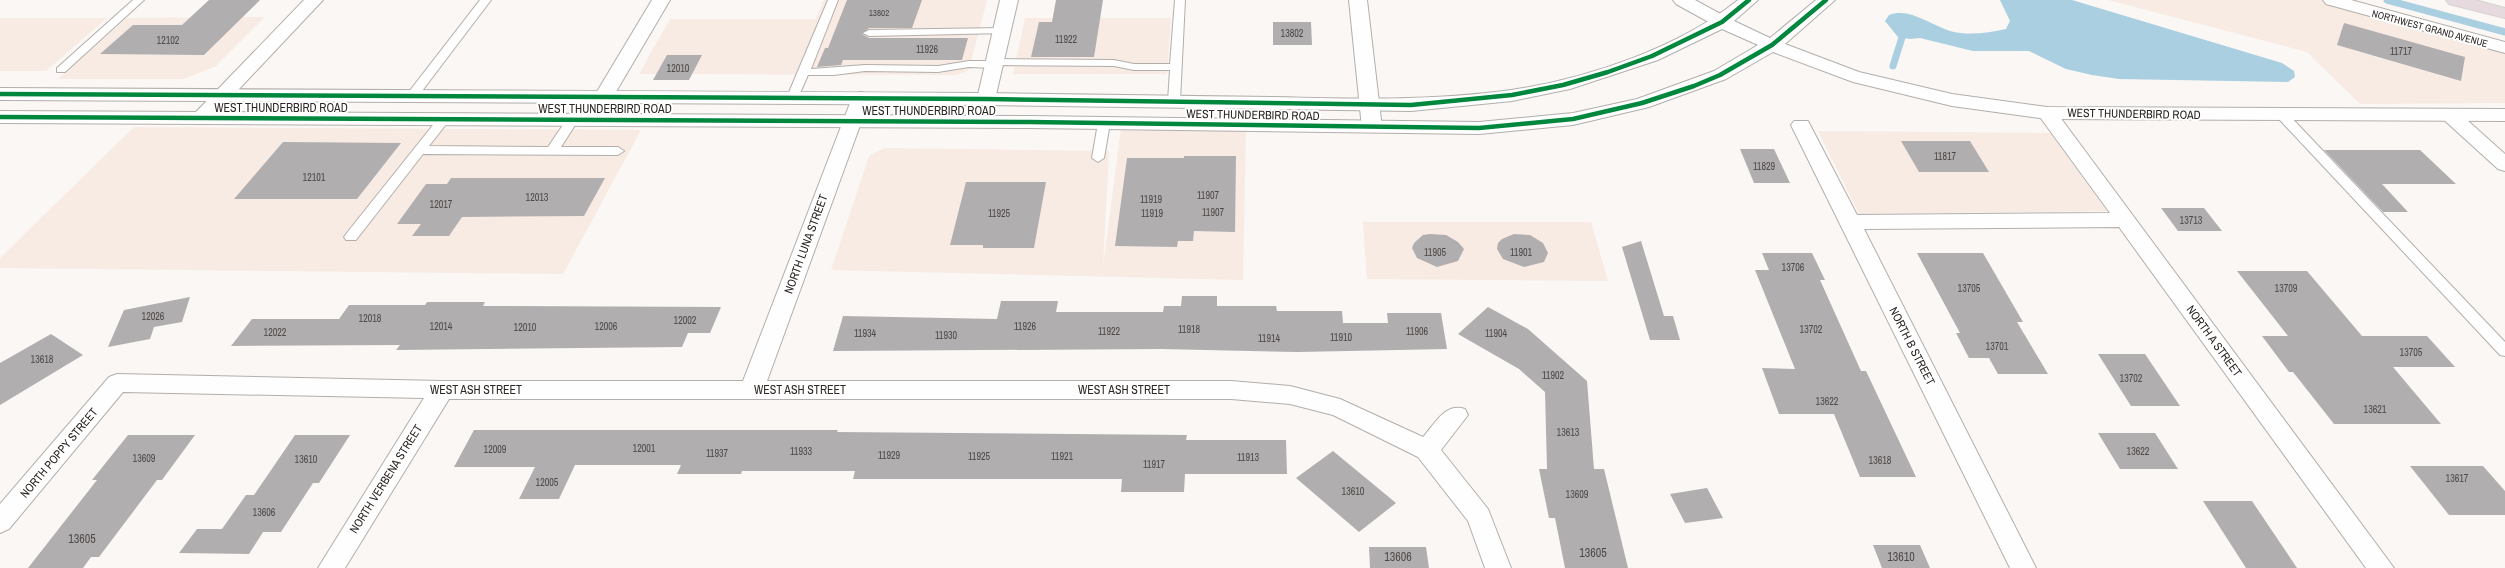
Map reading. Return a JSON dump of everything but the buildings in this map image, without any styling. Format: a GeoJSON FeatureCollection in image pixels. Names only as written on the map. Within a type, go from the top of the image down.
{"type":"FeatureCollection","features":[{"type":"Feature","properties":{"kind":"highway"},"geometry":{"type":"LineString","coordinates":[[2456,0],[2505,13]]}},
{"type":"Feature","properties":{"kind":"street"},"geometry":{"type":"LineString","coordinates":[[201,118],[314,0]]}},
{"type":"Feature","properties":{"kind":"street"},"geometry":{"type":"LineString","coordinates":[[582,119],[603,97],[661,0]]}},
{"type":"Feature","properties":{"kind":"street"},"geometry":{"type":"LineString","coordinates":[[986,99],[1009,0]]}},
{"type":"Feature","properties":{"kind":"street"},"geometry":{"type":"LineString","coordinates":[[1358,0],[1372,128]]}},
{"type":"Feature","properties":{"kind":"street"},"geometry":{"type":"LineString","coordinates":[[1682,0],[1722,22]]}},
{"type":"Feature","properties":{"kind":"street","name":"WEST THUNDERBIRD ROAD"},"geometry":{"type":"LineString","coordinates":[[0,94],[793,97],[1410,105],[1512,95],[1563,85],[1608,72],[1652,56],[1722,22],[1749,0]]}},
{"type":"Feature","properties":{"kind":"street","name":"WEST THUNDERBIRD ROAD"},"geometry":{"type":"LineString","coordinates":[[0,117],[852,121],[1479,128],[1573,119],[1642,103],[1694,86],[1720,75],[1772,45],[1826,0]]}},
{"type":"Feature","properties":{"kind":"street","name":"NORTHWEST GRAND AVENUE"},"geometry":{"type":"LineString","coordinates":[[2332,0],[2505,48]]}},
{"type":"Feature","properties":{"kind":"street","name":"WEST THUNDERBIRD ROAD"},"geometry":{"type":"LineString","coordinates":[[1722,22],[1772,45],[1834,70],[1887,86],[1972,104],[2047,113],[2450,116],[2505,115]]}},
{"type":"Feature","properties":{"kind":"street","name":"NORTH LUNA STREET"},"geometry":{"type":"LineString","coordinates":[[752,390],[861,98]]}},
{"type":"Feature","properties":{"kind":"street","name":"NORTH A STREET"},"geometry":{"type":"LineString","coordinates":[[2047,113],[2381,568]]}},
{"type":"Feature","properties":{"kind":"street"},"geometry":{"type":"LineString","coordinates":[[2450,116],[2505,166]]}},
{"type":"Feature","properties":{"kind":"street","name":"NORTH B STREET"},"geometry":{"type":"LineString","coordinates":[[1802,125],[2023,568]]}},
{"type":"Feature","properties":{"kind":"street"},"geometry":{"type":"LineString","coordinates":[[1850,222],[2125,220]]}},
{"type":"Feature","properties":{"kind":"street","name":"WEST ASH STREET"},"geometry":{"type":"LineString","coordinates":[[117,383],[442,390],[1232,390],[1290,395],[1340,408],[1427,450]]}},
{"type":"Feature","properties":{"kind":"street","name":"NORTH POPPY STREET"},"geometry":{"type":"LineString","coordinates":[[0,522],[117,383]]}},
{"type":"Feature","properties":{"kind":"street","name":"NORTH VERBENA STREET"},"geometry":{"type":"LineString","coordinates":[[332,568],[442,390]]}},
{"type":"Feature","properties":{"kind":"street"},"geometry":{"type":"LineString","coordinates":[[1456,415],[1427,450],[1479,516],[1498,568]]}},
{"type":"Feature","properties":{"kind":"lane"},"geometry":{"type":"LineString","coordinates":[[61,70],[139,0]]}},
{"type":"Feature","properties":{"kind":"lane"},"geometry":{"type":"LineString","coordinates":[[412,96],[486,0]]}},
{"type":"Feature","properties":{"kind":"lane"},"geometry":{"type":"LineString","coordinates":[[793,97],[833,0]]}},
{"type":"Feature","properties":{"kind":"lane"},"geometry":{"type":"LineString","coordinates":[[1174,101],[1180,0]]}},
{"type":"Feature","properties":{"kind":"lane"},"geometry":{"type":"LineString","coordinates":[[869,33],[1002,31]]}},
{"type":"Feature","properties":{"kind":"lane"},"geometry":{"type":"LineString","coordinates":[[803,72],[834,72],[865,68],[938,69],[969,64],[995,63],[1114,64],[1134,67],[1176,67]]}},
{"type":"Feature","properties":{"kind":"lane"},"geometry":{"type":"LineString","coordinates":[[2282,115],[2505,351]]}},
{"type":"Feature","properties":{"kind":"lane"},"geometry":{"type":"LineString","coordinates":[[351,237],[445,118]]}},
{"type":"Feature","properties":{"kind":"lane"},"geometry":{"type":"LineString","coordinates":[[552,151],[582,119]]}},
{"type":"Feature","properties":{"kind":"lane"},"geometry":{"type":"LineString","coordinates":[[1098,158],[1104,123]]}},
{"type":"Feature","properties":{"kind":"lane"},"geometry":{"type":"LineString","coordinates":[[420,150],[618,151]]}},
{"type":"Feature","properties":{"kind":"shaded area"},"geometry":{"type":"Polygon","coordinates":[[[824,0],[987,0],[969,70],[957,75],[639,74],[670,19],[816,19],[824,0]]]}},
{"type":"Feature","properties":{"kind":"shaded area"},"geometry":{"type":"Polygon","coordinates":[[[2108,0],[2351,0],[2505,43],[2505,103],[2360,104],[2307,52],[2108,0]]]}},
{"type":"Feature","properties":{"kind":"shaded area"},"geometry":{"type":"Polygon","coordinates":[[[265,17],[216,66],[184,79],[58,79],[127,18],[265,17]]]}},
{"type":"Feature","properties":{"kind":"shaded area"},"geometry":{"type":"Polygon","coordinates":[[[0,18],[107,18],[46,71],[0,71],[0,18]]]}},
{"type":"Feature","properties":{"kind":"shaded area"},"geometry":{"type":"Polygon","coordinates":[[[1025,18],[1171,18],[1167,74],[1013,74],[1025,18]]]}},
{"type":"Feature","properties":{"kind":"shaded area"},"geometry":{"type":"Polygon","coordinates":[[[134,127],[641,130],[563,274],[0,268],[0,258],[134,127]]]}},
{"type":"Feature","properties":{"kind":"shaded area"},"geometry":{"type":"Polygon","coordinates":[[[1121,128],[1246,130],[1243,280],[831,270],[869,156],[884,148],[1109,151],[1103,267],[1121,128]]]}},
{"type":"Feature","properties":{"kind":"shaded area"},"geometry":{"type":"Polygon","coordinates":[[[1818,131],[2050,133],[2107,211],[1859,214],[1818,131]]]}},
{"type":"Feature","properties":{"kind":"shaded area"},"geometry":{"type":"Polygon","coordinates":[[[1363,222],[1591,222],[1608,281],[1367,279],[1363,222]]]}},
{"type":"Feature","properties":{"kind":"water"},"geometry":{"type":"Polygon","coordinates":[[[2000,0],[2072,0],[2282,63],[2294,71],[2295,77],[2288,82],[2119,79],[2066,69],[2029,51],[1973,51],[1920,38],[1910,39],[1898,37],[1885,21],[1889,15],[1904,13],[1957,33],[1985,33],[2006,29],[2010,21],[2000,0]]]}},
{"type":"Feature","properties":{"kind":"waterway"},"geometry":{"type":"LineString","coordinates":[[2387,0],[2505,32]]}},
{"type":"Feature","properties":{"kind":"waterway"},"geometry":{"type":"LineString","coordinates":[[1893,66],[1904,31]]}},
{"type":"Feature","properties":{"kind":"cycle path"},"geometry":{"type":"LineString","coordinates":[[0,94],[986,99],[1411,105],[1512,95],[1563,85],[1608,72],[1652,56],[1722,22],[1749,0]]}},
{"type":"Feature","properties":{"kind":"cycle path"},"geometry":{"type":"LineString","coordinates":[[0,117],[1029,122],[1479,128],[1573,119],[1642,103],[1694,86],[1720,75],[1772,45],[1826,0]]}}]}
